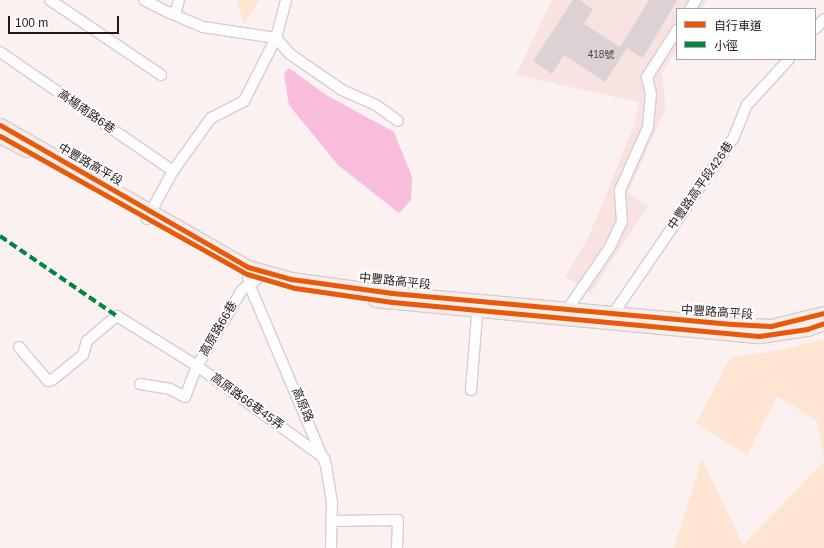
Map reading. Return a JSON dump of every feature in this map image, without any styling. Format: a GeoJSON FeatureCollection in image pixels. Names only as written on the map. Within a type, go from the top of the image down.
{"type":"FeatureCollection","features":[{"type":"Feature","properties":{"kind":"main road","name":"中豐路高平段"},"geometry":{"type":"LineString","coordinates":[[0,125],[250,276],[295,288],[683,325],[771,326],[824,313]]}},
{"type":"Feature","properties":{"kind":"main road","name":"中豐路高平段"},"geometry":{"type":"LineString","coordinates":[[0,136],[149,215]]}},
{"type":"Feature","properties":{"kind":"main road","name":"中豐路高平段"},"geometry":{"type":"LineString","coordinates":[[566,314],[613,314],[759,336],[807,329],[824,323]]}},
{"type":"Feature","properties":{"kind":"street"},"geometry":{"type":"LineString","coordinates":[[50,0],[161,75]]}},
{"type":"Feature","properties":{"kind":"street"},"geometry":{"type":"LineString","coordinates":[[144,0],[203,27],[276,38],[290,54],[342,90],[376,105],[398,121]]}},
{"type":"Feature","properties":{"kind":"street"},"geometry":{"type":"LineString","coordinates":[[170,13],[176,11],[179,0]]}},
{"type":"Feature","properties":{"kind":"street"},"geometry":{"type":"LineString","coordinates":[[149,215],[173,171],[210,118],[244,101],[276,38],[286,0]]}},
{"type":"Feature","properties":{"kind":"street"},"geometry":{"type":"LineString","coordinates":[[816,28],[824,19]]}},
{"type":"Feature","properties":{"kind":"street"},"geometry":{"type":"LineString","coordinates":[[566,314],[610,247],[622,221],[620,190],[648,127],[651,94],[647,77],[676,32]]}},
{"type":"Feature","properties":{"kind":"street","name":"高楊南路6巷"},"geometry":{"type":"LineString","coordinates":[[0,52],[173,171]]}},
{"type":"Feature","properties":{"kind":"street","name":"中豐路高平段426巷"},"geometry":{"type":"LineString","coordinates":[[613,314],[733,139],[747,105],[787,60]]}},
{"type":"Feature","properties":{"kind":"street","name":"高原路66巷"},"geometry":{"type":"LineString","coordinates":[[19,347],[48,381],[52,380],[83,354],[87,341],[117,316],[198,366],[250,276]]}},
{"type":"Feature","properties":{"kind":"street","name":"高原路"},"geometry":{"type":"LineString","coordinates":[[250,276],[324,458],[330,484],[332,521],[331,548]]}},
{"type":"Feature","properties":{"kind":"street"},"geometry":{"type":"LineString","coordinates":[[471,390],[478,306]]}},
{"type":"Feature","properties":{"kind":"street","name":"高原路66巷45弄"},"geometry":{"type":"LineString","coordinates":[[140,384],[170,389],[185,397],[198,366],[324,458]]}},
{"type":"Feature","properties":{"kind":"street"},"geometry":{"type":"LineString","coordinates":[[332,521],[398,520],[397,548]]}},
{"type":"Feature","properties":{"kind":"shaded area"},"geometry":{"type":"Polygon","coordinates":[[[237,0],[259,0],[244,24],[237,0]]]}},
{"type":"Feature","properties":{"kind":"shaded area"},"geometry":{"type":"Polygon","coordinates":[[[552,0],[707,0],[703,8],[676,8],[676,51],[662,73],[666,108],[628,192],[648,206],[591,293],[565,277],[589,236],[634,125],[639,102],[516,75],[552,0]]]}},
{"type":"Feature","properties":{"kind":"shaded area"},"geometry":{"type":"Polygon","coordinates":[[[289,68],[326,95],[394,132],[412,177],[411,200],[399,213],[338,165],[289,105],[284,74],[289,68]]]}},
{"type":"Feature","properties":{"kind":"shaded area"},"geometry":{"type":"Polygon","coordinates":[[[824,339],[824,461],[817,421],[777,396],[747,455],[696,423],[731,357],[776,351],[824,339]]]}},
{"type":"Feature","properties":{"kind":"shaded area"},"geometry":{"type":"Polygon","coordinates":[[[702,459],[743,545],[824,462],[824,548],[674,548],[702,459]]]}},
{"type":"Feature","properties":{"kind":"building"},"geometry":{"type":"Polygon","coordinates":[[[573,0],[580,0],[593,9],[584,24],[620,47],[649,0],[677,0],[643,58],[627,48],[605,82],[564,55],[552,74],[533,61],[573,0]]]}},
{"type":"Feature","properties":{"kind":"marked path"},"geometry":{"type":"LineString","coordinates":[[0,236],[117,316]]}},
{"type":"Feature","properties":{"kind":"cycle path"},"geometry":{"type":"LineString","coordinates":[[0,125],[248,267],[291,279],[392,293],[732,324],[771,326],[824,313]]}},
{"type":"Feature","properties":{"kind":"cycle path"},"geometry":{"type":"LineString","coordinates":[[0,136],[247,274],[295,288],[392,302],[759,336],[807,329],[824,323]]}}]}
